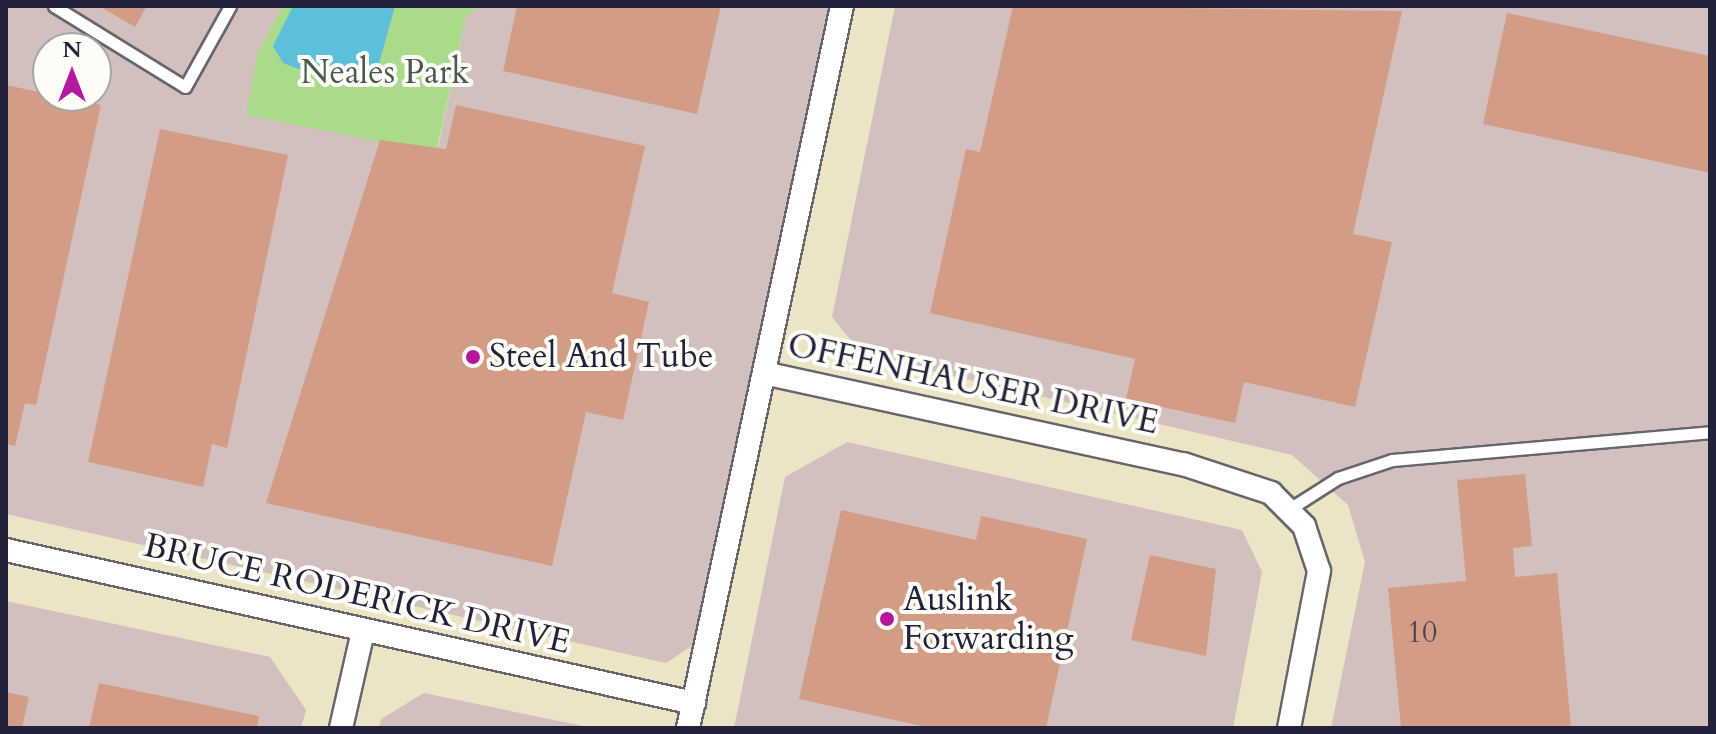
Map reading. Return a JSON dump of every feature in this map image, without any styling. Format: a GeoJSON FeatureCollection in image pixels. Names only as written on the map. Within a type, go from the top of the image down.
{"type":"FeatureCollection","features":[{"type":"Feature","properties":{"kind":"street"},"geometry":{"type":"LineString","coordinates":[[764,373],[842,6]]}},
{"type":"Feature","properties":{"kind":"street","name":"OFFENHAUSER DRIVE"},"geometry":{"type":"LineString","coordinates":[[688,728],[764,373],[1183,464],[1259,488],[1291,508]]}},
{"type":"Feature","properties":{"kind":"street"},"geometry":{"type":"LineString","coordinates":[[1289,728],[1319,571],[1291,508]]}},
{"type":"Feature","properties":{"kind":"street","name":"BRUCE RODERICK DRIVE"},"geometry":{"type":"LineString","coordinates":[[6,550],[694,703]]}},
{"type":"Feature","properties":{"kind":"street"},"geometry":{"type":"LineString","coordinates":[[341,728],[363,631]]}},
{"type":"Feature","properties":{"kind":"lane"},"geometry":{"type":"LineString","coordinates":[[54,6],[185,87],[230,6]]}},
{"type":"Feature","properties":{"kind":"lane"},"geometry":{"type":"LineString","coordinates":[[1291,508],[1338,478],[1392,460],[1710,432]]}},
{"type":"Feature","properties":{"kind":"shaded area"},"geometry":{"type":"Polygon","coordinates":[[[6,6],[283,6],[258,52],[380,140],[437,152],[466,15],[481,6],[841,6],[704,638],[666,663],[6,514],[6,6]]]}},
{"type":"Feature","properties":{"kind":"shaded area"},"geometry":{"type":"Polygon","coordinates":[[[895,6],[1710,6],[1710,728],[1331,728],[1365,562],[1348,505],[1292,455],[863,355],[832,317],[895,6]]]}},
{"type":"Feature","properties":{"kind":"shaded area"},"geometry":{"type":"Polygon","coordinates":[[[847,442],[1242,530],[1262,572],[1233,728],[734,728],[785,477],[847,442]]]}},
{"type":"Feature","properties":{"kind":"shaded area"},"geometry":{"type":"Polygon","coordinates":[[[6,601],[270,657],[306,710],[301,728],[6,728],[6,601]]]}},
{"type":"Feature","properties":{"kind":"shaded area"},"geometry":{"type":"Polygon","coordinates":[[[424,693],[593,728],[379,728],[381,719],[424,693]]]}},
{"type":"Feature","properties":{"kind":"green space","name":"Neales Park"},"geometry":{"type":"Polygon","coordinates":[[[283,6],[481,6],[466,16],[436,153],[246,115],[258,52],[283,6]]]}},
{"type":"Feature","properties":{"kind":"water"},"geometry":{"type":"Polygon","coordinates":[[[293,6],[395,6],[375,78],[335,83],[283,63],[273,46],[293,6]]]}},
{"type":"Feature","properties":{"kind":"building"},"geometry":{"type":"Polygon","coordinates":[[[99,6],[147,6],[135,27],[99,6]]]}},
{"type":"Feature","properties":{"kind":"building"},"geometry":{"type":"Polygon","coordinates":[[[517,6],[721,6],[697,114],[503,71],[517,6]]]}},
{"type":"Feature","properties":{"kind":"building"},"geometry":{"type":"Polygon","coordinates":[[[1013,6],[1402,11],[1353,234],[1392,242],[1355,407],[1244,382],[1235,423],[1126,399],[1135,359],[930,313],[966,149],[980,152],[1013,6]]]}},
{"type":"Feature","properties":{"kind":"building"},"geometry":{"type":"Polygon","coordinates":[[[1507,13],[1710,56],[1710,173],[1483,124],[1507,13]]]}},
{"type":"Feature","properties":{"kind":"building"},"geometry":{"type":"Polygon","coordinates":[[[6,85],[32,90],[32,112],[99,112],[36,405],[25,403],[15,446],[6,444],[6,85]]]}},
{"type":"Feature","properties":{"kind":"building","name":"Steel And Tube"},"geometry":{"type":"Polygon","coordinates":[[[456,105],[645,146],[612,293],[649,302],[623,420],[586,412],[552,566],[266,503],[380,140],[446,149],[456,105]]]}},
{"type":"Feature","properties":{"kind":"building"},"geometry":{"type":"Polygon","coordinates":[[[160,129],[288,155],[227,448],[212,444],[203,487],[88,462],[160,129]]]}},
{"type":"Feature","properties":{"kind":"building"},"geometry":{"type":"Polygon","coordinates":[[[1525,474],[1532,546],[1513,548],[1515,577],[1557,573],[1571,728],[1401,728],[1388,588],[1466,581],[1457,480],[1525,474]]]}},
{"type":"Feature","properties":{"kind":"building"},"geometry":{"type":"Polygon","coordinates":[[[841,510],[976,540],[981,516],[1087,539],[1046,728],[931,728],[799,699],[841,510]]]}},
{"type":"Feature","properties":{"kind":"building"},"geometry":{"type":"Polygon","coordinates":[[[1150,555],[1216,569],[1206,656],[1131,640],[1150,555]]]}},
{"type":"Feature","properties":{"kind":"building"},"geometry":{"type":"Polygon","coordinates":[[[99,683],[259,716],[257,728],[89,728],[99,683]]]}},
{"type":"Feature","properties":{"kind":"building"},"geometry":{"type":"Polygon","coordinates":[[[6,692],[29,697],[22,728],[6,728],[6,692]]]}},
{"type":"Feature","properties":{"kind":"place","name":"Steel And Tube"},"geometry":{"type":"Point","coordinates":[473,357]}},
{"type":"Feature","properties":{"kind":"place","name":"Auslink Forwarding"},"geometry":{"type":"Point","coordinates":[887,619]}}]}
